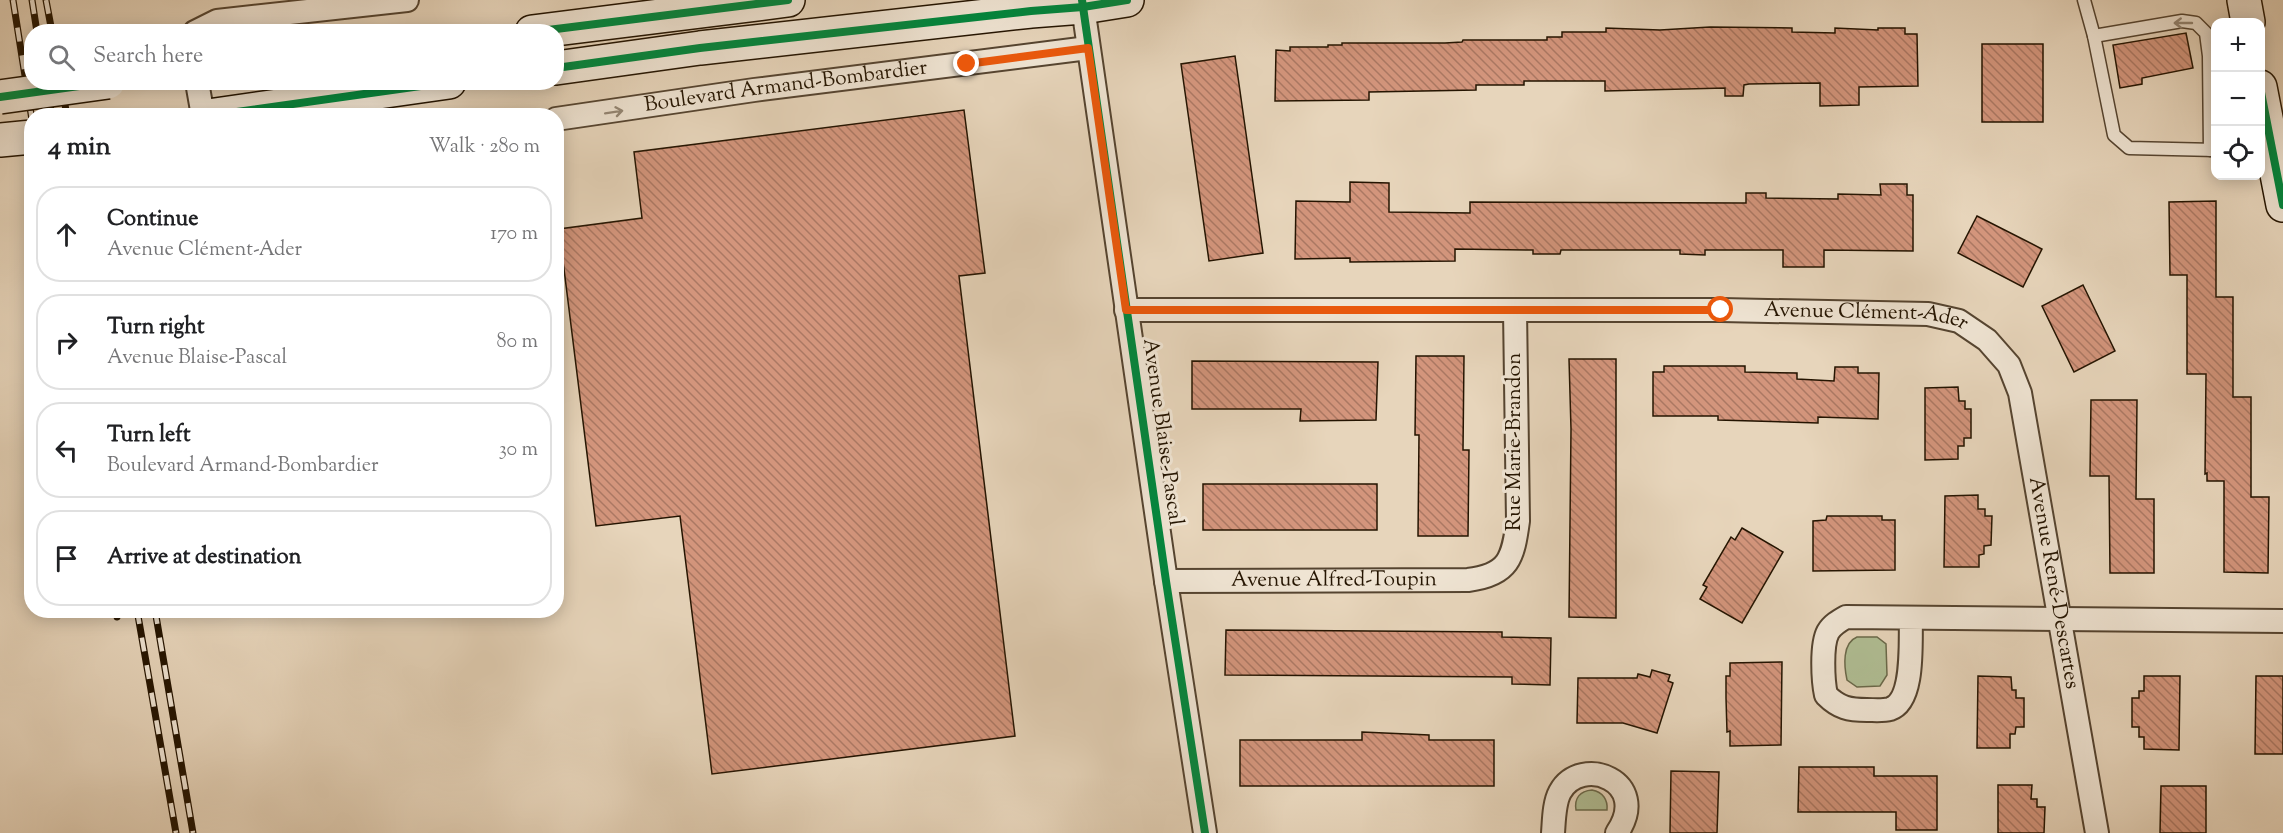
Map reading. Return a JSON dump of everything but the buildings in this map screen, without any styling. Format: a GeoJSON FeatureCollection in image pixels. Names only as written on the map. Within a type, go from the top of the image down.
{"type":"FeatureCollection","features":[{"type":"Feature","properties":{"kind":"street"},"geometry":{"type":"LineString","coordinates":[[212,24],[218,21],[407,0]]}},
{"type":"Feature","properties":{"kind":"street"},"geometry":{"type":"LineString","coordinates":[[564,28],[788,0]]}},
{"type":"Feature","properties":{"kind":"street"},"geometry":{"type":"LineString","coordinates":[[564,67],[700,48],[1031,11],[1082,3],[1127,0]]}},
{"type":"Feature","properties":{"kind":"street"},"geometry":{"type":"LineString","coordinates":[[2244,0],[2247,18]]}},
{"type":"Feature","properties":{"kind":"street","name":"Avenue Blaise-Pascal"},"geometry":{"type":"LineString","coordinates":[[1082,3],[1205,833]]}},
{"type":"Feature","properties":{"kind":"street","name":"Boulevard Armand-Bombardier"},"geometry":{"type":"LineString","coordinates":[[564,118],[754,90],[1088,48]]}},
{"type":"Feature","properties":{"kind":"street"},"geometry":{"type":"LineString","coordinates":[[0,97],[50,90]]}},
{"type":"Feature","properties":{"kind":"street"},"geometry":{"type":"LineString","coordinates":[[198,90],[201,108]]}},
{"type":"Feature","properties":{"kind":"street"},"geometry":{"type":"LineString","coordinates":[[265,108],[392,90]]}},
{"type":"Feature","properties":{"kind":"street"},"geometry":{"type":"LineString","coordinates":[[2264,126],[2266,150],[2283,205]]}},
{"type":"Feature","properties":{"kind":"street"},"geometry":{"type":"LineString","coordinates":[[0,140],[24,138]]}},
{"type":"Feature","properties":{"kind":"street","name":"Avenue Clément-Ader"},"geometry":{"type":"LineString","coordinates":[[1126,310],[1515,310],[1928,314],[1959,321],[1987,340]]}},
{"type":"Feature","properties":{"kind":"street","name":"Rue Marie-Brandon"},"geometry":{"type":"LineString","coordinates":[[1501,570],[1514,549],[1518,521],[1515,310]]}},
{"type":"Feature","properties":{"kind":"street","name":"Avenue René-Descartes"},"geometry":{"type":"LineString","coordinates":[[1987,340],[2009,365],[2020,393],[2097,833]]}},
{"type":"Feature","properties":{"kind":"street","name":"Avenue Alfred-Toupin"},"geometry":{"type":"LineString","coordinates":[[1166,580],[1468,580],[1486,578],[1501,570]]}},
{"type":"Feature","properties":{"kind":"street"},"geometry":{"type":"LineString","coordinates":[[1911,619],[1908,685],[1900,704],[1891,709],[1850,710],[1840,707],[1826,695],[1824,640],[1835,623],[1846,617],[2060,621],[2283,621]]}},
{"type":"Feature","properties":{"kind":"street"},"geometry":{"type":"LineString","coordinates":[[1553,833],[1554,816],[1560,792],[1575,776],[1597,774],[1618,782],[1627,799],[1626,819],[1617,833]]}},
{"type":"Feature","properties":{"kind":"lane"},"geometry":{"type":"LineString","coordinates":[[2084,0],[2094,36],[2114,135],[2129,148],[2211,150]]}},
{"type":"Feature","properties":{"kind":"lane"},"geometry":{"type":"LineString","coordinates":[[2094,36],[2182,21],[2196,23],[2206,33],[2211,126]]}},
{"type":"Feature","properties":{"kind":"green space"},"geometry":{"type":"Polygon","coordinates":[[[1857,637],[1877,637],[1886,644],[1887,675],[1880,686],[1857,687],[1847,680],[1846,650],[1852,640],[1857,637]]]}},
{"type":"Feature","properties":{"kind":"green space"},"geometry":{"type":"Polygon","coordinates":[[[1592,790],[1604,797],[1607,810],[1576,810],[1579,796],[1592,790]]]}},
{"type":"Feature","properties":{"kind":"railway"},"geometry":{"type":"LineString","coordinates":[[13,0],[24,69]]}},
{"type":"Feature","properties":{"kind":"railway"},"geometry":{"type":"LineString","coordinates":[[32,0],[36,24]]}},
{"type":"Feature","properties":{"kind":"railway"},"geometry":{"type":"LineString","coordinates":[[46,0],[50,24]]}},
{"type":"Feature","properties":{"kind":"railway"},"geometry":{"type":"LineString","coordinates":[[27,90],[30,108]]}},
{"type":"Feature","properties":{"kind":"railway"},"geometry":{"type":"LineString","coordinates":[[47,90],[51,108]]}},
{"type":"Feature","properties":{"kind":"railway"},"geometry":{"type":"LineString","coordinates":[[62,90],[66,108]]}},
{"type":"Feature","properties":{"kind":"railway"},"geometry":{"type":"LineString","coordinates":[[138,618],[176,833]]}},
{"type":"Feature","properties":{"kind":"railway"},"geometry":{"type":"LineString","coordinates":[[156,618],[193,833]]}},
{"type":"Feature","properties":{"kind":"cycle path"},"geometry":{"type":"LineString","coordinates":[[564,28],[788,0]]}},
{"type":"Feature","properties":{"kind":"cycle path"},"geometry":{"type":"LineString","coordinates":[[1082,0],[1205,833]]}},
{"type":"Feature","properties":{"kind":"cycle path"},"geometry":{"type":"LineString","coordinates":[[564,67],[700,48],[1083,7],[1127,0]]}},
{"type":"Feature","properties":{"kind":"cycle path"},"geometry":{"type":"LineString","coordinates":[[0,97],[50,90]]}},
{"type":"Feature","properties":{"kind":"cycle path"},"geometry":{"type":"LineString","coordinates":[[265,108],[392,90]]}},
{"type":"Feature","properties":{"kind":"cycle path"},"geometry":{"type":"LineString","coordinates":[[2265,113],[2283,205]]}},
{"type":"Feature","properties":{"kind":"route"},"geometry":{"type":"LineString","coordinates":[[967,64],[1088,48],[1126,310],[1721,310]]}}]}
